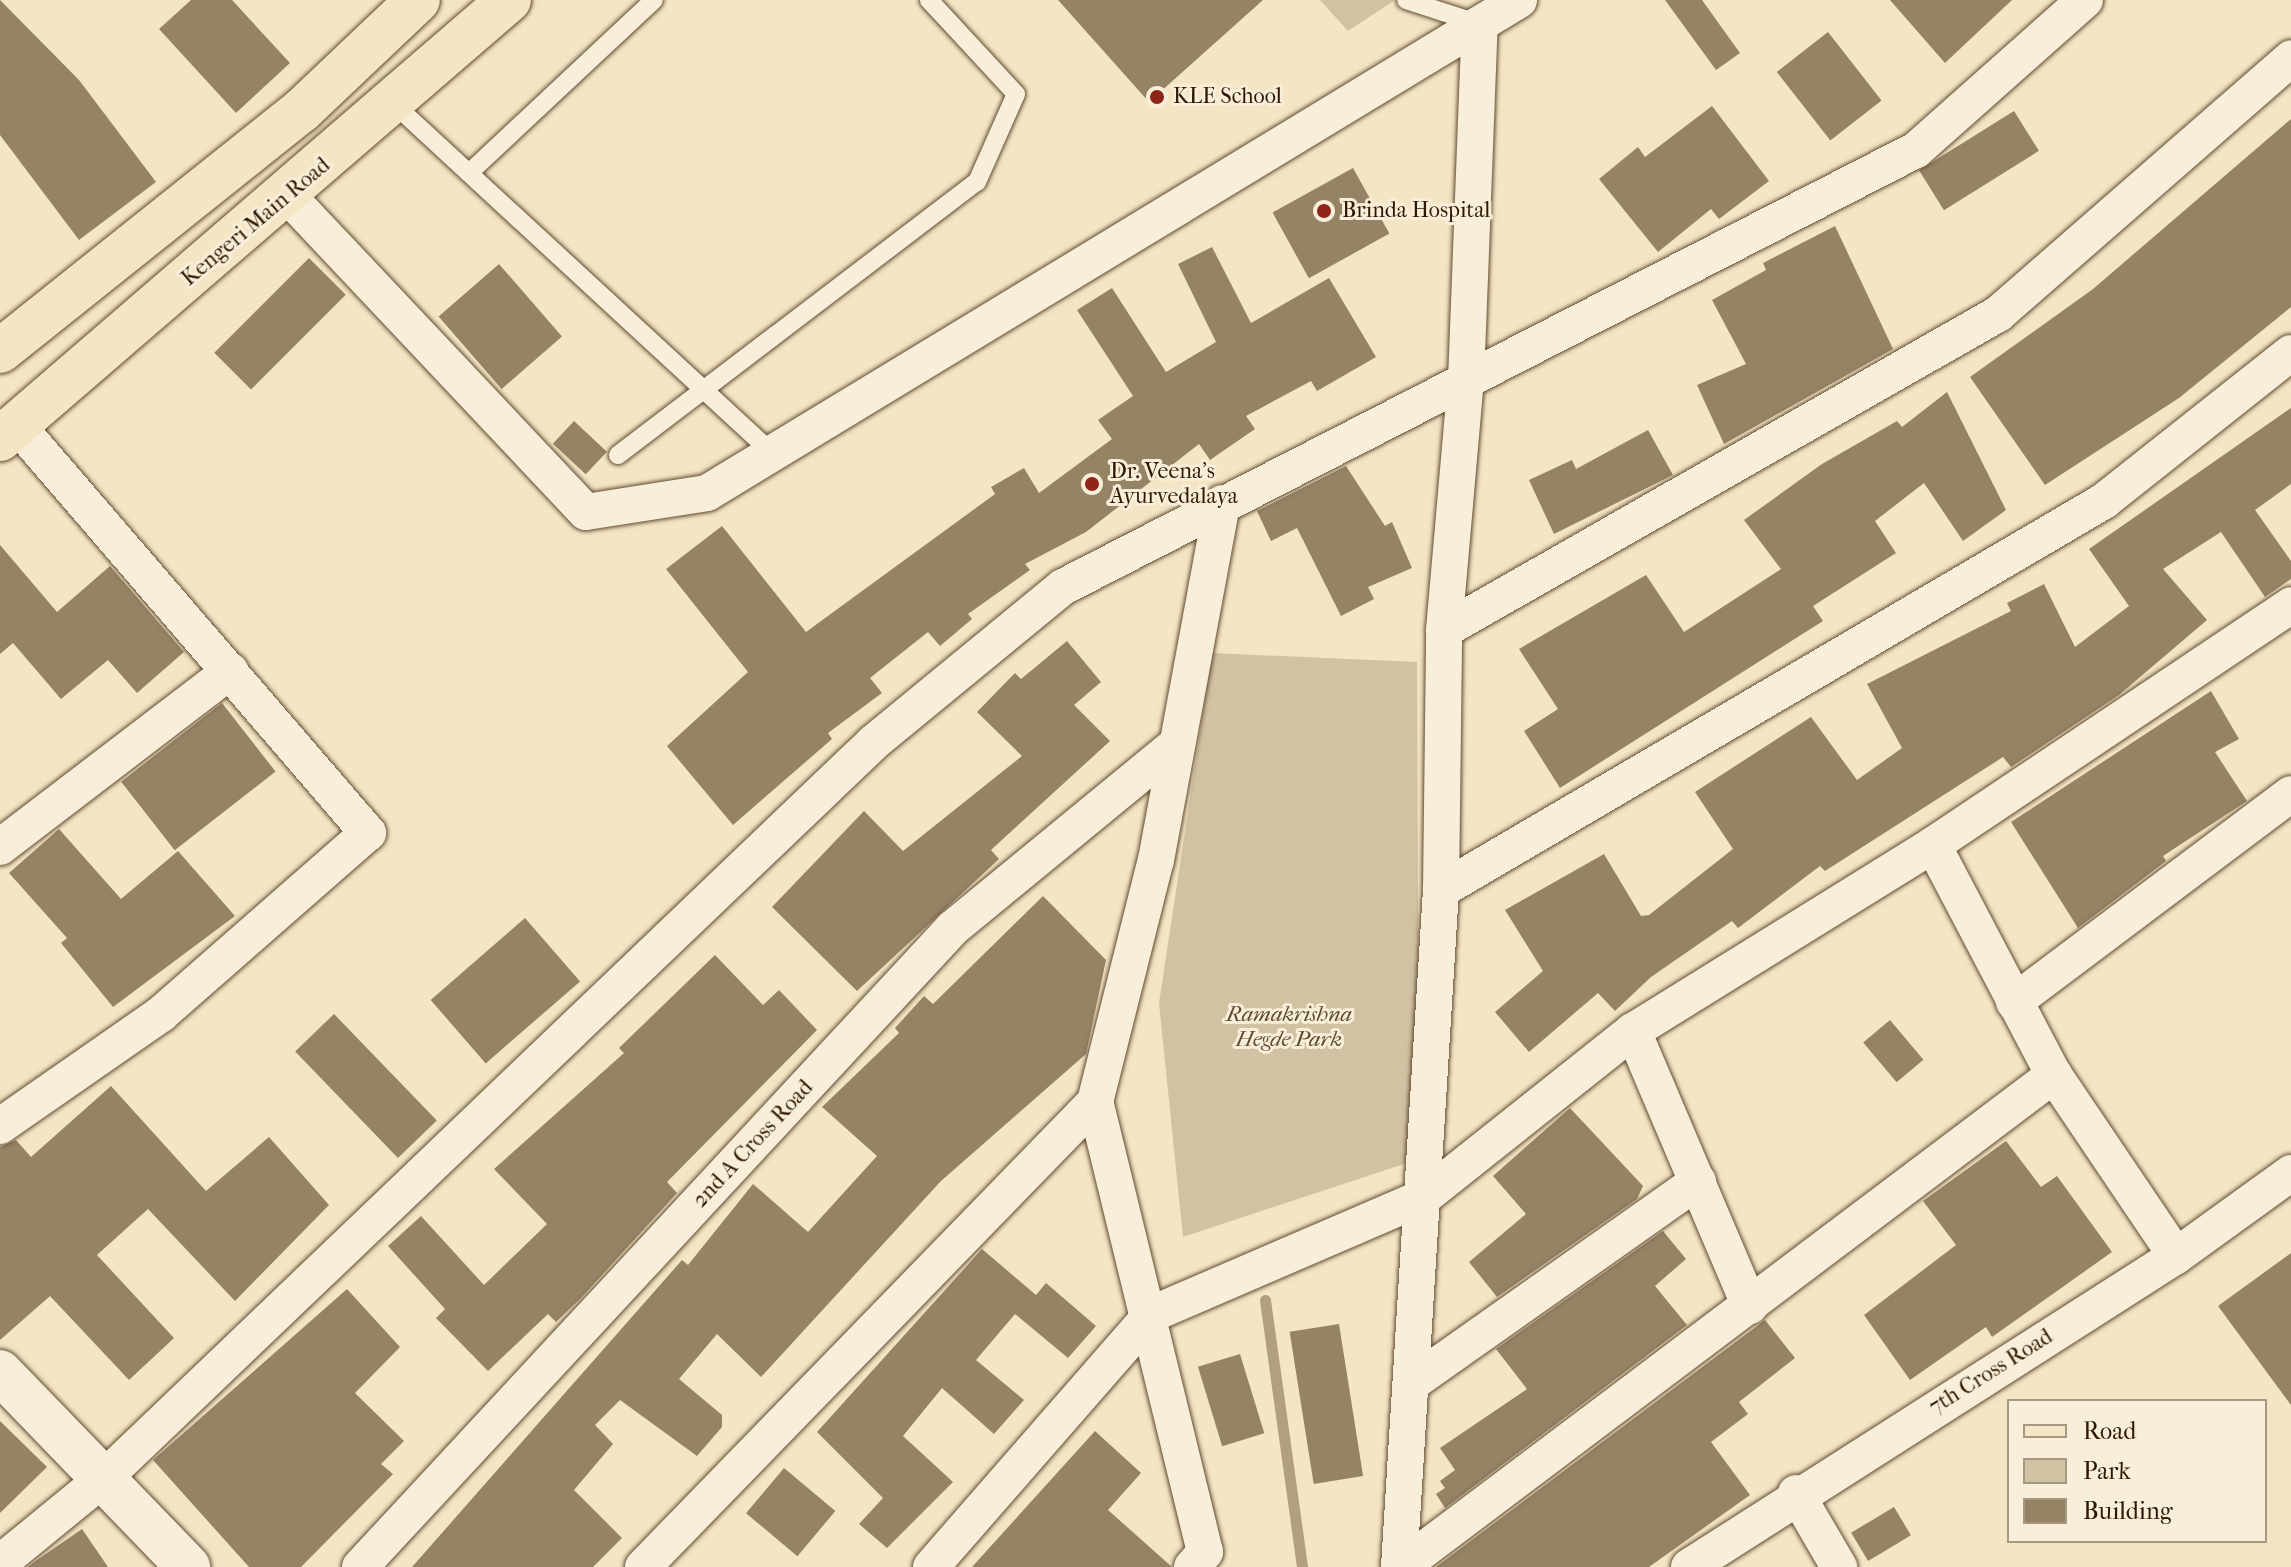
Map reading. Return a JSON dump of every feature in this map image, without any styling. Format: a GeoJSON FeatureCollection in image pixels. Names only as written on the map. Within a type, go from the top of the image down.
{"type":"FeatureCollection","features":[{"type":"Feature","properties":{"kind":"main road"},"geometry":{"type":"LineString","coordinates":[[0,351],[301,111],[418,0]]}},
{"type":"Feature","properties":{"kind":"main road","name":"Kengeri Main Road"},"geometry":{"type":"LineString","coordinates":[[8,432],[288,196],[509,0]]}},
{"type":"Feature","properties":{"kind":"street"},"geometry":{"type":"LineString","coordinates":[[288,196],[586,512],[707,493],[770,451],[1519,0]]}},
{"type":"Feature","properties":{"kind":"street"},"geometry":{"type":"LineString","coordinates":[[0,1563],[104,1478],[873,743],[1063,587],[1916,150],[2085,0]]}},
{"type":"Feature","properties":{"kind":"street"},"geometry":{"type":"LineString","coordinates":[[1400,1567],[1441,890],[1444,630],[1466,381],[1480,24]]}},
{"type":"Feature","properties":{"kind":"street"},"geometry":{"type":"LineString","coordinates":[[1444,630],[1998,314],[2291,58]]}},
{"type":"Feature","properties":{"kind":"street"},"geometry":{"type":"LineString","coordinates":[[1441,890],[2104,501],[2291,353]]}},
{"type":"Feature","properties":{"kind":"street"},"geometry":{"type":"LineString","coordinates":[[0,1126],[161,1014],[368,833],[230,671],[8,432]]}},
{"type":"Feature","properties":{"kind":"street"},"geometry":{"type":"LineString","coordinates":[[1192,1567],[1205,1552],[1152,1314],[1095,1102],[1156,860],[1172,748],[1222,503]]}},
{"type":"Feature","properties":{"kind":"street"},"geometry":{"type":"LineString","coordinates":[[931,1567],[1152,1314],[1424,1197],[1633,1031],[1933,845],[2291,605]]}},
{"type":"Feature","properties":{"kind":"street"},"geometry":{"type":"LineString","coordinates":[[0,847],[230,671]]}},
{"type":"Feature","properties":{"kind":"street","name":"2nd A Cross Road"},"geometry":{"type":"LineString","coordinates":[[360,1567],[953,928],[1172,748]]}},
{"type":"Feature","properties":{"kind":"street"},"geometry":{"type":"LineString","coordinates":[[2014,1002],[2291,794]]}},
{"type":"Feature","properties":{"kind":"street"},"geometry":{"type":"LineString","coordinates":[[1933,845],[2054,1075],[2176,1256]]}},
{"type":"Feature","properties":{"kind":"street"},"geometry":{"type":"LineString","coordinates":[[1633,1031],[1750,1306]]}},
{"type":"Feature","properties":{"kind":"street"},"geometry":{"type":"LineString","coordinates":[[1400,1567],[2054,1075]]}},
{"type":"Feature","properties":{"kind":"street"},"geometry":{"type":"LineString","coordinates":[[643,1567],[1095,1102]]}},
{"type":"Feature","properties":{"kind":"street","name":"7th Cross Road"},"geometry":{"type":"LineString","coordinates":[[1689,1567],[1796,1493],[2176,1256],[2291,1173]]}},
{"type":"Feature","properties":{"kind":"street"},"geometry":{"type":"LineString","coordinates":[[1412,1383],[1698,1181]]}},
{"type":"Feature","properties":{"kind":"street"},"geometry":{"type":"LineString","coordinates":[[0,1372],[188,1567]]}},
{"type":"Feature","properties":{"kind":"street"},"geometry":{"type":"LineString","coordinates":[[1796,1493],[1839,1567]]}},
{"type":"Feature","properties":{"kind":"lane"},"geometry":{"type":"LineString","coordinates":[[469,173],[654,0]]}},
{"type":"Feature","properties":{"kind":"lane"},"geometry":{"type":"LineString","coordinates":[[618,455],[977,182],[1016,94],[929,0]]}},
{"type":"Feature","properties":{"kind":"lane"},"geometry":{"type":"LineString","coordinates":[[1406,0],[1480,24]]}},
{"type":"Feature","properties":{"kind":"lane"},"geometry":{"type":"LineString","coordinates":[[393,103],[770,451]]}},
{"type":"Feature","properties":{"kind":"green space"},"geometry":{"type":"Polygon","coordinates":[[[1320,0],[1395,0],[1348,31],[1320,0]]]}},
{"type":"Feature","properties":{"kind":"green space","name":"Ramakrishna Hegde Park"},"geometry":{"type":"Polygon","coordinates":[[[1212,653],[1417,662],[1419,1159],[1183,1237],[1159,1003],[1212,653]]]}},
{"type":"Feature","properties":{"kind":"building"},"geometry":{"type":"Polygon","coordinates":[[[0,0],[79,80],[156,182],[79,240],[0,135],[0,0]]]}},
{"type":"Feature","properties":{"kind":"building"},"geometry":{"type":"Polygon","coordinates":[[[191,0],[232,0],[290,63],[236,113],[159,29],[191,0]]]}},
{"type":"Feature","properties":{"kind":"building"},"geometry":{"type":"Polygon","coordinates":[[[1058,0],[1263,0],[1149,102],[1058,0]]]}},
{"type":"Feature","properties":{"kind":"building"},"geometry":{"type":"Polygon","coordinates":[[[1665,0],[1702,0],[1740,53],[1716,70],[1665,0]]]}},
{"type":"Feature","properties":{"kind":"building"},"geometry":{"type":"Polygon","coordinates":[[[1890,0],[2012,0],[1945,63],[1890,0]]]}},
{"type":"Feature","properties":{"kind":"building"},"geometry":{"type":"Polygon","coordinates":[[[1828,32],[1882,101],[1830,141],[1777,72],[1828,32]]]}},
{"type":"Feature","properties":{"kind":"building"},"geometry":{"type":"Polygon","coordinates":[[[1712,106],[1769,181],[1719,219],[1711,209],[1658,252],[1599,179],[1638,147],[1645,157],[1712,106]]]}},
{"type":"Feature","properties":{"kind":"building"},"geometry":{"type":"Polygon","coordinates":[[[2014,111],[2039,151],[1944,210],[1919,170],[2014,111]]]}},
{"type":"Feature","properties":{"kind":"building"},"geometry":{"type":"Polygon","coordinates":[[[2291,119],[2291,307],[2179,398],[2045,485],[1970,377],[2093,289],[2291,119]]]}},
{"type":"Feature","properties":{"kind":"building"},"geometry":{"type":"Polygon","coordinates":[[[1353,168],[1389,234],[1309,278],[1273,213],[1353,168]]]}},
{"type":"Feature","properties":{"kind":"building"},"geometry":{"type":"Polygon","coordinates":[[[1835,226],[1893,349],[1724,444],[1697,385],[1746,364],[1712,300],[1766,270],[1763,263],[1835,226]]]}},
{"type":"Feature","properties":{"kind":"building"},"geometry":{"type":"Polygon","coordinates":[[[1212,247],[1251,323],[1329,278],[1376,357],[1317,391],[1311,381],[1246,416],[1255,429],[1210,460],[1199,444],[1086,532],[1025,564],[1030,570],[968,614],[972,619],[940,646],[928,632],[870,678],[882,693],[828,733],[832,739],[733,825],[667,746],[748,672],[666,569],[722,526],[806,632],[995,494],[991,487],[1024,468],[1039,493],[1112,439],[1098,420],[1133,396],[1077,310],[1112,288],[1166,372],[1216,342],[1178,264],[1212,247]]]}},
{"type":"Feature","properties":{"kind":"building"},"geometry":{"type":"Polygon","coordinates":[[[309,258],[346,295],[251,390],[214,353],[309,258]]]}},
{"type":"Feature","properties":{"kind":"building"},"geometry":{"type":"Polygon","coordinates":[[[499,264],[562,336],[502,389],[439,316],[499,264]]]}},
{"type":"Feature","properties":{"kind":"building"},"geometry":{"type":"Polygon","coordinates":[[[1947,392],[2006,510],[1963,541],[1924,483],[1875,521],[1896,553],[1813,606],[1823,621],[1560,788],[1524,731],[1558,709],[1519,649],[1646,575],[1684,632],[1781,569],[1744,520],[1822,464],[1897,421],[1902,427],[1947,392]]]}},
{"type":"Feature","properties":{"kind":"building"},"geometry":{"type":"Polygon","coordinates":[[[2291,408],[2291,484],[2255,510],[2291,561],[2291,579],[2265,597],[2221,532],[2163,569],[2207,620],[2119,695],[2011,767],[2003,757],[1825,871],[1820,866],[1738,928],[1732,921],[1651,977],[1615,1011],[1598,993],[1529,1052],[1495,1012],[1543,971],[1505,910],[1604,854],[1641,916],[1649,915],[1733,849],[1695,792],[1811,717],[1857,780],[1902,748],[1867,684],[2011,611],[2007,603],[2044,584],[2075,647],[2129,606],[2089,549],[2291,408]]]}},
{"type":"Feature","properties":{"kind":"building"},"geometry":{"type":"Polygon","coordinates":[[[574,421],[607,452],[586,474],[553,444],[574,421]]]}},
{"type":"Feature","properties":{"kind":"building"},"geometry":{"type":"Polygon","coordinates":[[[1648,430],[1673,475],[1554,534],[1529,480],[1572,460],[1576,469],[1648,430]]]}},
{"type":"Feature","properties":{"kind":"building"},"geometry":{"type":"Polygon","coordinates":[[[1346,466],[1385,526],[1392,522],[1412,568],[1368,587],[1374,599],[1341,616],[1297,528],[1271,541],[1257,511],[1346,466]]]}},
{"type":"Feature","properties":{"kind":"building"},"geometry":{"type":"Polygon","coordinates":[[[0,545],[57,612],[110,566],[184,652],[137,693],[108,660],[61,699],[13,643],[0,654],[0,545]]]}},
{"type":"Feature","properties":{"kind":"building"},"geometry":{"type":"Polygon","coordinates":[[[1067,641],[1101,682],[1074,705],[1110,741],[991,850],[999,859],[857,991],[772,907],[864,811],[903,851],[1022,756],[977,712],[1015,673],[1021,679],[1067,641]]]}},
{"type":"Feature","properties":{"kind":"building"},"geometry":{"type":"Polygon","coordinates":[[[2211,691],[2239,739],[2215,752],[2247,801],[2163,856],[2166,861],[2078,928],[2011,822],[2211,691]]]}},
{"type":"Feature","properties":{"kind":"building"},"geometry":{"type":"Polygon","coordinates":[[[222,703],[276,772],[175,850],[121,782],[222,703]]]}},
{"type":"Feature","properties":{"kind":"building"},"geometry":{"type":"Polygon","coordinates":[[[59,829],[121,899],[178,851],[235,916],[113,1007],[61,943],[67,938],[9,873],[59,829]]]}},
{"type":"Feature","properties":{"kind":"building"},"geometry":{"type":"Polygon","coordinates":[[[1043,896],[1106,960],[1086,1054],[941,1181],[761,1377],[717,1334],[679,1379],[722,1415],[722,1427],[697,1456],[620,1400],[595,1425],[613,1444],[574,1490],[622,1538],[593,1567],[412,1567],[682,1260],[688,1265],[753,1184],[808,1232],[877,1156],[822,1107],[899,1033],[895,1028],[924,996],[933,1004],[1043,896]]]}},
{"type":"Feature","properties":{"kind":"building"},"geometry":{"type":"Polygon","coordinates":[[[525,918],[580,981],[486,1063],[431,1000],[525,918]]]}},
{"type":"Feature","properties":{"kind":"building"},"geometry":{"type":"Polygon","coordinates":[[[715,955],[763,1005],[779,990],[817,1030],[667,1182],[677,1193],[580,1299],[556,1322],[548,1314],[488,1371],[436,1318],[445,1309],[388,1246],[421,1216],[484,1285],[547,1224],[494,1169],[624,1053],[619,1048],[715,955]]]}},
{"type":"Feature","properties":{"kind":"building"},"geometry":{"type":"Polygon","coordinates":[[[334,1014],[437,1120],[398,1158],[295,1052],[334,1014]]]}},
{"type":"Feature","properties":{"kind":"building"},"geometry":{"type":"Polygon","coordinates":[[[1890,1020],[1923,1060],[1897,1082],[1863,1042],[1890,1020]]]}},
{"type":"Feature","properties":{"kind":"building"},"geometry":{"type":"Polygon","coordinates":[[[111,1086],[206,1191],[269,1137],[329,1205],[235,1301],[148,1209],[97,1255],[174,1338],[129,1380],[50,1296],[0,1340],[0,1147],[16,1140],[31,1157],[111,1086]]]}},
{"type":"Feature","properties":{"kind":"building"},"geometry":{"type":"Polygon","coordinates":[[[1570,1108],[1643,1186],[1637,1199],[1497,1297],[1469,1262],[1526,1214],[1493,1176],[1570,1108]]]}},
{"type":"Feature","properties":{"kind":"building"},"geometry":{"type":"Polygon","coordinates":[[[2006,1141],[2041,1187],[2057,1176],[2112,1252],[1992,1337],[1986,1327],[1910,1380],[1864,1315],[1956,1245],[1923,1201],[2006,1141]]]}},
{"type":"Feature","properties":{"kind":"building"},"geometry":{"type":"Polygon","coordinates":[[[1663,1231],[1686,1259],[1655,1286],[1687,1325],[1445,1508],[1436,1494],[1445,1488],[1440,1481],[1455,1470],[1440,1448],[1527,1389],[1496,1349],[1663,1231]]]}},
{"type":"Feature","properties":{"kind":"building"},"geometry":{"type":"Polygon","coordinates":[[[982,1249],[1036,1295],[1046,1283],[1096,1326],[1068,1358],[1015,1314],[976,1360],[1024,1400],[994,1434],[942,1388],[903,1436],[953,1482],[887,1548],[859,1524],[883,1498],[817,1432],[982,1249]]]}},
{"type":"Feature","properties":{"kind":"building"},"geometry":{"type":"Polygon","coordinates":[[[2291,1253],[2291,1405],[2218,1306],[2291,1253]]]}},
{"type":"Feature","properties":{"kind":"building"},"geometry":{"type":"Polygon","coordinates":[[[347,1289],[400,1347],[355,1393],[404,1441],[381,1464],[393,1474],[301,1567],[249,1567],[153,1460],[347,1289]]]}},
{"type":"Feature","properties":{"kind":"building"},"geometry":{"type":"Polygon","coordinates":[[[1765,1320],[1795,1358],[1739,1402],[1748,1414],[1711,1442],[1750,1495],[1649,1567],[1436,1567],[1765,1320]]]}},
{"type":"Feature","properties":{"kind":"building"},"geometry":{"type":"Polygon","coordinates":[[[1339,1324],[1363,1476],[1314,1484],[1290,1332],[1339,1324]]]}},
{"type":"Feature","properties":{"kind":"building"},"geometry":{"type":"Polygon","coordinates":[[[1240,1354],[1264,1433],[1222,1446],[1198,1367],[1240,1354]]]}},
{"type":"Feature","properties":{"kind":"building"},"geometry":{"type":"Polygon","coordinates":[[[0,1421],[47,1467],[0,1513],[0,1421]]]}},
{"type":"Feature","properties":{"kind":"building"},"geometry":{"type":"Polygon","coordinates":[[[1095,1431],[1141,1473],[1108,1510],[1172,1567],[972,1567],[1095,1431]]]}},
{"type":"Feature","properties":{"kind":"building"},"geometry":{"type":"Polygon","coordinates":[[[784,1468],[835,1511],[797,1556],[746,1513],[784,1468]]]}},
{"type":"Feature","properties":{"kind":"building"},"geometry":{"type":"Polygon","coordinates":[[[1894,1507],[1911,1535],[1868,1561],[1851,1533],[1894,1507]]]}},
{"type":"Feature","properties":{"kind":"building"},"geometry":{"type":"Polygon","coordinates":[[[82,1529],[108,1567],[28,1567],[37,1560],[82,1529]]]}},
{"type":"Feature","properties":{"kind":"waterway"},"geometry":{"type":"LineString","coordinates":[[1265,1300],[1302,1567]]}},
{"type":"Feature","properties":{"kind":"place","name":"KLE School"},"geometry":{"type":"Point","coordinates":[1157,97]}},
{"type":"Feature","properties":{"kind":"place","name":"Brinda Hospital"},"geometry":{"type":"Point","coordinates":[1324,211]}},
{"type":"Feature","properties":{"kind":"place","name":"Dr. Veena's Ayurvedalaya"},"geometry":{"type":"Point","coordinates":[1092,484]}}]}
